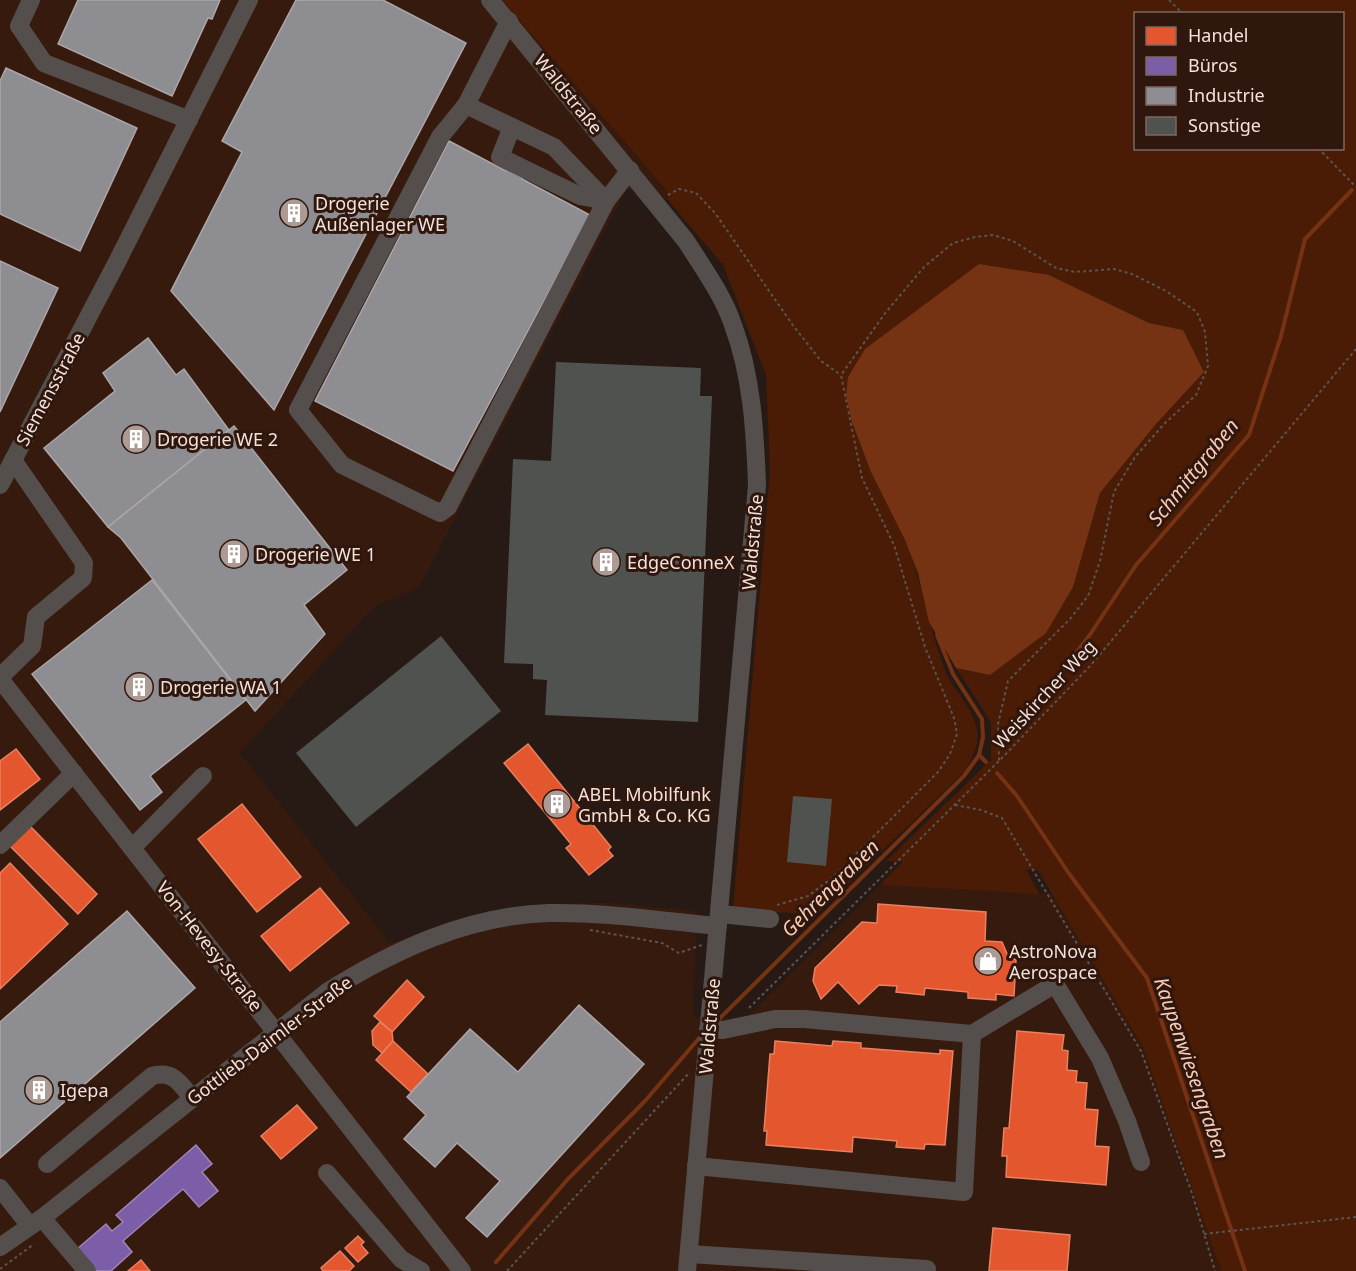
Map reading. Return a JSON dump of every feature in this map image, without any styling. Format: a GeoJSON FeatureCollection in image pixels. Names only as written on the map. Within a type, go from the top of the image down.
{"type":"FeatureCollection","features":[{"type":"Feature","properties":{"kind":"street"},"geometry":{"type":"LineString","coordinates":[[31,0],[19,26],[44,63],[189,120],[249,0]]}},
{"type":"Feature","properties":{"kind":"street","name":"Waldstraße"},"geometry":{"type":"LineString","coordinates":[[490,0],[686,241],[711,281],[733,324],[745,366],[756,449],[758,485],[688,1262]]}},
{"type":"Feature","properties":{"kind":"street"},"geometry":{"type":"LineString","coordinates":[[509,21],[466,105],[440,137],[298,410],[342,465],[440,513],[448,507],[606,201],[630,170]]}},
{"type":"Feature","properties":{"kind":"street"},"geometry":{"type":"LineString","coordinates":[[466,105],[555,147],[606,201]]}},
{"type":"Feature","properties":{"kind":"street","name":"Siemensstraße"},"geometry":{"type":"LineString","coordinates":[[0,485],[101,294],[189,120]]}},
{"type":"Feature","properties":{"kind":"street"},"geometry":{"type":"LineString","coordinates":[[512,127],[500,157],[580,196],[606,201]]}},
{"type":"Feature","properties":{"kind":"street"},"geometry":{"type":"LineString","coordinates":[[0,678],[32,646],[36,617],[83,578],[84,563],[13,460]]}},
{"type":"Feature","properties":{"kind":"street","name":"Von-Hevesy-Straße"},"geometry":{"type":"LineString","coordinates":[[0,678],[462,1271]]}},
{"type":"Feature","properties":{"kind":"street"},"geometry":{"type":"LineString","coordinates":[[0,845],[74,773]]}},
{"type":"Feature","properties":{"kind":"street"},"geometry":{"type":"LineString","coordinates":[[132,848],[203,776]]}},
{"type":"Feature","properties":{"kind":"street","name":"Gottlieb-Daimler-Straße"},"geometry":{"type":"LineString","coordinates":[[0,1247],[41,1224],[192,1098],[327,992],[369,966],[440,934],[508,917],[567,913],[719,920],[772,912]]}},
{"type":"Feature","properties":{"kind":"street"},"geometry":{"type":"LineString","coordinates":[[710,1030],[745,1027],[775,1019],[804,1019],[972,1034],[1055,984],[1100,1058],[1128,1121],[1141,1162]]}},
{"type":"Feature","properties":{"kind":"street"},"geometry":{"type":"LineString","coordinates":[[696,1166],[964,1192],[972,1034]]}},
{"type":"Feature","properties":{"kind":"street"},"geometry":{"type":"LineString","coordinates":[[47,1164],[152,1076],[163,1072],[175,1077],[192,1098]]}},
{"type":"Feature","properties":{"kind":"street"},"geometry":{"type":"LineString","coordinates":[[327,1173],[401,1259],[421,1271]]}},
{"type":"Feature","properties":{"kind":"street"},"geometry":{"type":"LineString","coordinates":[[0,1188],[41,1224],[87,1271]]}},
{"type":"Feature","properties":{"kind":"street"},"geometry":{"type":"LineString","coordinates":[[428,1271],[447,1251]]}},
{"type":"Feature","properties":{"kind":"street"},"geometry":{"type":"LineString","coordinates":[[688,1262],[927,1269]]}},
{"type":"Feature","properties":{"kind":"path"},"geometry":{"type":"LineString","coordinates":[[1169,0],[1181,12]]}},
{"type":"Feature","properties":{"kind":"path"},"geometry":{"type":"LineString","coordinates":[[1320,150],[1356,186]]}},
{"type":"Feature","properties":{"kind":"path"},"geometry":{"type":"LineString","coordinates":[[656,203],[679,189],[696,193],[715,213],[792,324],[821,361],[841,375],[862,478],[902,566],[925,647],[954,718],[957,734],[950,754],[938,772],[832,878],[808,896],[772,912]]}},
{"type":"Feature","properties":{"kind":"path"},"geometry":{"type":"LineString","coordinates":[[841,375],[886,312],[924,267],[953,243],[975,237],[993,235],[1013,241],[1056,268],[1074,272],[1114,269],[1132,274],[1166,291],[1197,312],[1205,332],[1208,366],[1196,395],[1165,423],[1135,457],[1114,492],[1100,561],[1088,596],[1070,619],[1008,681],[998,724],[999,761]]}},
{"type":"Feature","properties":{"kind":"path","name":"Weiskircher Weg"},"geometry":{"type":"LineString","coordinates":[[742,1015],[999,761],[1090,665],[1356,349]]}},
{"type":"Feature","properties":{"kind":"path"},"geometry":{"type":"LineString","coordinates":[[953,805],[981,810],[1002,818],[1141,1051],[1193,1196],[1215,1271]]}},
{"type":"Feature","properties":{"kind":"path"},"geometry":{"type":"LineString","coordinates":[[585,930],[662,943],[679,953],[697,945],[716,946]]}},
{"type":"Feature","properties":{"kind":"path"},"geometry":{"type":"LineString","coordinates":[[507,1271],[688,1072],[705,1074]]}},
{"type":"Feature","properties":{"kind":"path"},"geometry":{"type":"LineString","coordinates":[[1204,1234],[1356,1217]]}},
{"type":"Feature","properties":{"kind":"path"},"geometry":{"type":"LineString","coordinates":[[0,1269],[41,1224]]}},
{"type":"Feature","properties":{"kind":"shaded area"},"geometry":{"type":"Polygon","coordinates":[[[0,0],[502,0],[667,191],[668,200],[627,188],[419,587],[374,607],[240,753],[390,943],[457,919],[503,909],[546,904],[608,903],[697,911],[693,1016],[745,1019],[880,885],[1053,894],[1143,1047],[1221,1271],[0,1271],[0,0]]]}},
{"type":"Feature","properties":{"kind":"shaded area"},"geometry":{"type":"Polygon","coordinates":[[[502,0],[1356,0],[1356,1271],[1221,1271],[1143,1047],[1038,870],[1026,869],[1039,894],[880,885],[903,862],[886,861],[991,760],[991,722],[956,668],[990,675],[1073,587],[1100,493],[1156,424],[1204,372],[1183,330],[1149,323],[1049,275],[846,396],[865,455],[907,544],[945,670],[974,718],[977,743],[967,769],[816,915],[733,909],[770,470],[766,375],[723,265],[668,200],[667,191],[502,0]]]}},
{"type":"Feature","properties":{"kind":"shaded area"},"geometry":{"type":"Polygon","coordinates":[[[979,264],[1049,275],[1149,323],[1183,330],[1204,372],[1156,424],[1100,493],[1073,587],[1046,633],[990,675],[956,668],[929,622],[918,573],[905,540],[871,472],[852,422],[846,396],[848,377],[865,349],[979,264]]]}},
{"type":"Feature","properties":{"kind":"building: Handel","name":"ABEL Mobilfunk GmbH & Co. KG"},"geometry":{"type":"Polygon","coordinates":[[[528,744],[611,847],[608,850],[613,856],[589,875],[566,848],[571,844],[504,763],[528,744]]]}},
{"type":"Feature","properties":{"kind":"building: Handel"},"geometry":{"type":"Polygon","coordinates":[[[16,749],[40,779],[0,810],[0,761],[16,749]]]}},
{"type":"Feature","properties":{"kind":"building: Handel"},"geometry":{"type":"Polygon","coordinates":[[[242,804],[301,877],[257,912],[198,839],[242,804]]]}},
{"type":"Feature","properties":{"kind":"building: Handel"},"geometry":{"type":"Polygon","coordinates":[[[29,825],[97,894],[78,914],[9,845],[29,825]]]}},
{"type":"Feature","properties":{"kind":"building: Handel"},"geometry":{"type":"Polygon","coordinates":[[[10,863],[68,924],[0,989],[0,873],[10,863]]]}},
{"type":"Feature","properties":{"kind":"building: Handel"},"geometry":{"type":"Polygon","coordinates":[[[320,888],[349,923],[290,971],[261,936],[320,888]]]}},
{"type":"Feature","properties":{"kind":"building: Handel"},"geometry":{"type":"Polygon","coordinates":[[[878,904],[986,912],[985,941],[1002,942],[1008,956],[1016,960],[1014,996],[996,994],[996,1000],[968,998],[968,992],[925,988],[924,995],[896,992],[897,986],[879,985],[859,1004],[838,982],[821,999],[813,981],[815,968],[862,922],[877,923],[878,904]]]}},
{"type":"Feature","properties":{"kind":"building: Handel"},"geometry":{"type":"Polygon","coordinates":[[[407,980],[424,997],[392,1032],[374,1016],[407,980]]]}},
{"type":"Feature","properties":{"kind":"building: Handel"},"geometry":{"type":"Polygon","coordinates":[[[380,1022],[392,1032],[393,1041],[382,1053],[373,1045],[372,1031],[380,1022]]]}},
{"type":"Feature","properties":{"kind":"building: Handel"},"geometry":{"type":"Polygon","coordinates":[[[1017,1031],[1064,1035],[1062,1050],[1068,1051],[1067,1070],[1077,1071],[1076,1082],[1087,1083],[1085,1109],[1098,1110],[1095,1146],[1109,1147],[1106,1185],[1006,1177],[1007,1156],[1002,1156],[1004,1128],[1009,1128],[1017,1031]]]}},
{"type":"Feature","properties":{"kind":"building: Handel"},"geometry":{"type":"Polygon","coordinates":[[[393,1041],[428,1074],[411,1092],[376,1060],[393,1041]]]}},
{"type":"Feature","properties":{"kind":"building: Handel"},"geometry":{"type":"Polygon","coordinates":[[[775,1041],[832,1046],[833,1041],[861,1043],[861,1048],[940,1054],[940,1050],[953,1051],[945,1145],[925,1144],[924,1149],[896,1147],[897,1141],[853,1137],[852,1152],[766,1145],[767,1131],[764,1131],[770,1054],[774,1054],[775,1041]]]}},
{"type":"Feature","properties":{"kind":"building: Handel"},"geometry":{"type":"Polygon","coordinates":[[[297,1105],[317,1128],[281,1159],[261,1136],[297,1105]]]}},
{"type":"Feature","properties":{"kind":"building: Handel"},"geometry":{"type":"Polygon","coordinates":[[[993,1228],[1070,1235],[1067,1271],[989,1271],[993,1228]]]}},
{"type":"Feature","properties":{"kind":"building: Handel"},"geometry":{"type":"Polygon","coordinates":[[[358,1236],[364,1242],[361,1245],[368,1253],[358,1262],[345,1248],[358,1236]]]}},
{"type":"Feature","properties":{"kind":"building: Handel"},"geometry":{"type":"Polygon","coordinates":[[[340,1251],[354,1266],[349,1271],[323,1271],[321,1268],[340,1251]]]}},
{"type":"Feature","properties":{"kind":"building: Handel"},"geometry":{"type":"Polygon","coordinates":[[[141,1260],[150,1271],[128,1271],[141,1260]]]}},
{"type":"Feature","properties":{"kind":"building: Büros"},"geometry":{"type":"Polygon","coordinates":[[[196,1145],[212,1164],[202,1172],[218,1191],[199,1207],[183,1189],[123,1241],[132,1252],[111,1271],[96,1271],[77,1249],[106,1224],[112,1231],[123,1222],[116,1215],[196,1145]]]}},
{"type":"Feature","properties":{"kind":"building: Industrie"},"geometry":{"type":"Polygon","coordinates":[[[78,0],[220,0],[212,19],[208,18],[172,96],[58,44],[78,0]]]}},
{"type":"Feature","properties":{"kind":"building: Industrie","name":"Drogerie Außenlager WE"},"geometry":{"type":"Polygon","coordinates":[[[296,0],[383,0],[466,43],[274,410],[171,291],[242,152],[222,141],[296,0]]]}},
{"type":"Feature","properties":{"kind":"building: Industrie"},"geometry":{"type":"Polygon","coordinates":[[[6,68],[137,128],[80,251],[0,214],[0,81],[6,68]]]}},
{"type":"Feature","properties":{"kind":"building: Industrie"},"geometry":{"type":"Polygon","coordinates":[[[449,141],[506,171],[508,167],[523,175],[522,179],[590,215],[453,471],[315,401],[449,141]]]}},
{"type":"Feature","properties":{"kind":"building: Industrie"},"geometry":{"type":"Polygon","coordinates":[[[0,261],[58,288],[0,412],[0,261]]]}},
{"type":"Feature","properties":{"kind":"building: Industrie","name":"Drogerie WE 2"},"geometry":{"type":"Polygon","coordinates":[[[148,338],[176,375],[184,369],[229,430],[108,527],[44,448],[115,391],[103,373],[148,338]]]}},
{"type":"Feature","properties":{"kind":"building: Industrie","name":"Drogerie WE 1"},"geometry":{"type":"Polygon","coordinates":[[[234,426],[347,570],[304,605],[325,634],[255,711],[121,538],[108,527],[234,426]]]}},
{"type":"Feature","properties":{"kind":"building: Industrie","name":"Drogerie WA 1"},"geometry":{"type":"Polygon","coordinates":[[[152,580],[246,700],[150,776],[162,792],[140,810],[32,674],[152,580]]]}},
{"type":"Feature","properties":{"kind":"building: Industrie","name":"Igepa"},"geometry":{"type":"Polygon","coordinates":[[[127,911],[195,988],[0,1158],[0,1022],[127,911]]]}},
{"type":"Feature","properties":{"kind":"building: Industrie"},"geometry":{"type":"Polygon","coordinates":[[[579,1005],[644,1064],[487,1237],[466,1218],[500,1181],[457,1143],[435,1167],[404,1139],[426,1115],[407,1097],[470,1029],[518,1072],[579,1005]]]}},
{"type":"Feature","properties":{"kind":"building: Sonstige","name":"EdgeConneX"},"geometry":{"type":"Polygon","coordinates":[[[556,362],[701,368],[700,396],[712,396],[698,722],[545,715],[547,680],[533,679],[533,664],[504,663],[513,459],[551,461],[556,362]]]}},
{"type":"Feature","properties":{"kind":"building: Sonstige"},"geometry":{"type":"Polygon","coordinates":[[[441,636],[501,711],[356,827],[296,753],[441,636]]]}},
{"type":"Feature","properties":{"kind":"building: Sonstige"},"geometry":{"type":"Polygon","coordinates":[[[793,796],[832,799],[826,866],[787,862],[793,796]]]}},
{"type":"Feature","properties":{"kind":"waterway","name":"Schmittgraben"},"geometry":{"type":"LineString","coordinates":[[1047,690],[1089,636],[1136,565],[1249,435],[1281,336],[1305,239],[1352,190]]}},
{"type":"Feature","properties":{"kind":"waterway","name":"Gehrengraben"},"geometry":{"type":"LineString","coordinates":[[715,1023],[964,776],[979,755],[983,737],[982,719],[953,674],[937,635]]}},
{"type":"Feature","properties":{"kind":"waterway","name":"Kaupenwiesengraben"},"geometry":{"type":"LineString","coordinates":[[979,755],[986,762]]}},
{"type":"Feature","properties":{"kind":"waterway","name":"Kaupenwiesengraben"},"geometry":{"type":"LineString","coordinates":[[997,773],[1017,796],[1070,875],[1147,978],[1245,1271]]}},
{"type":"Feature","properties":{"kind":"waterway","name":"Gehrengraben"},"geometry":{"type":"LineString","coordinates":[[496,1262],[568,1179],[645,1101],[701,1036]]}},
{"type":"Feature","properties":{"kind":"place","name":"Drogerie Außenlager WE"},"geometry":{"type":"Point","coordinates":[294,213]}},
{"type":"Feature","properties":{"kind":"place","name":"Drogerie WE 2"},"geometry":{"type":"Point","coordinates":[136,439]}},
{"type":"Feature","properties":{"kind":"place","name":"Drogerie WE 1"},"geometry":{"type":"Point","coordinates":[234,554]}},
{"type":"Feature","properties":{"kind":"place","name":"EdgeConneX"},"geometry":{"type":"Point","coordinates":[606,562]}},
{"type":"Feature","properties":{"kind":"place","name":"Drogerie WA 1"},"geometry":{"type":"Point","coordinates":[139,687]}},
{"type":"Feature","properties":{"kind":"place","name":"ABEL Mobilfunk GmbH & Co. KG"},"geometry":{"type":"Point","coordinates":[557,804]}},
{"type":"Feature","properties":{"kind":"place","name":"AstroNova Aerospace"},"geometry":{"type":"Point","coordinates":[988,961]}},
{"type":"Feature","properties":{"kind":"place","name":"Igepa"},"geometry":{"type":"Point","coordinates":[39,1090]}}]}
